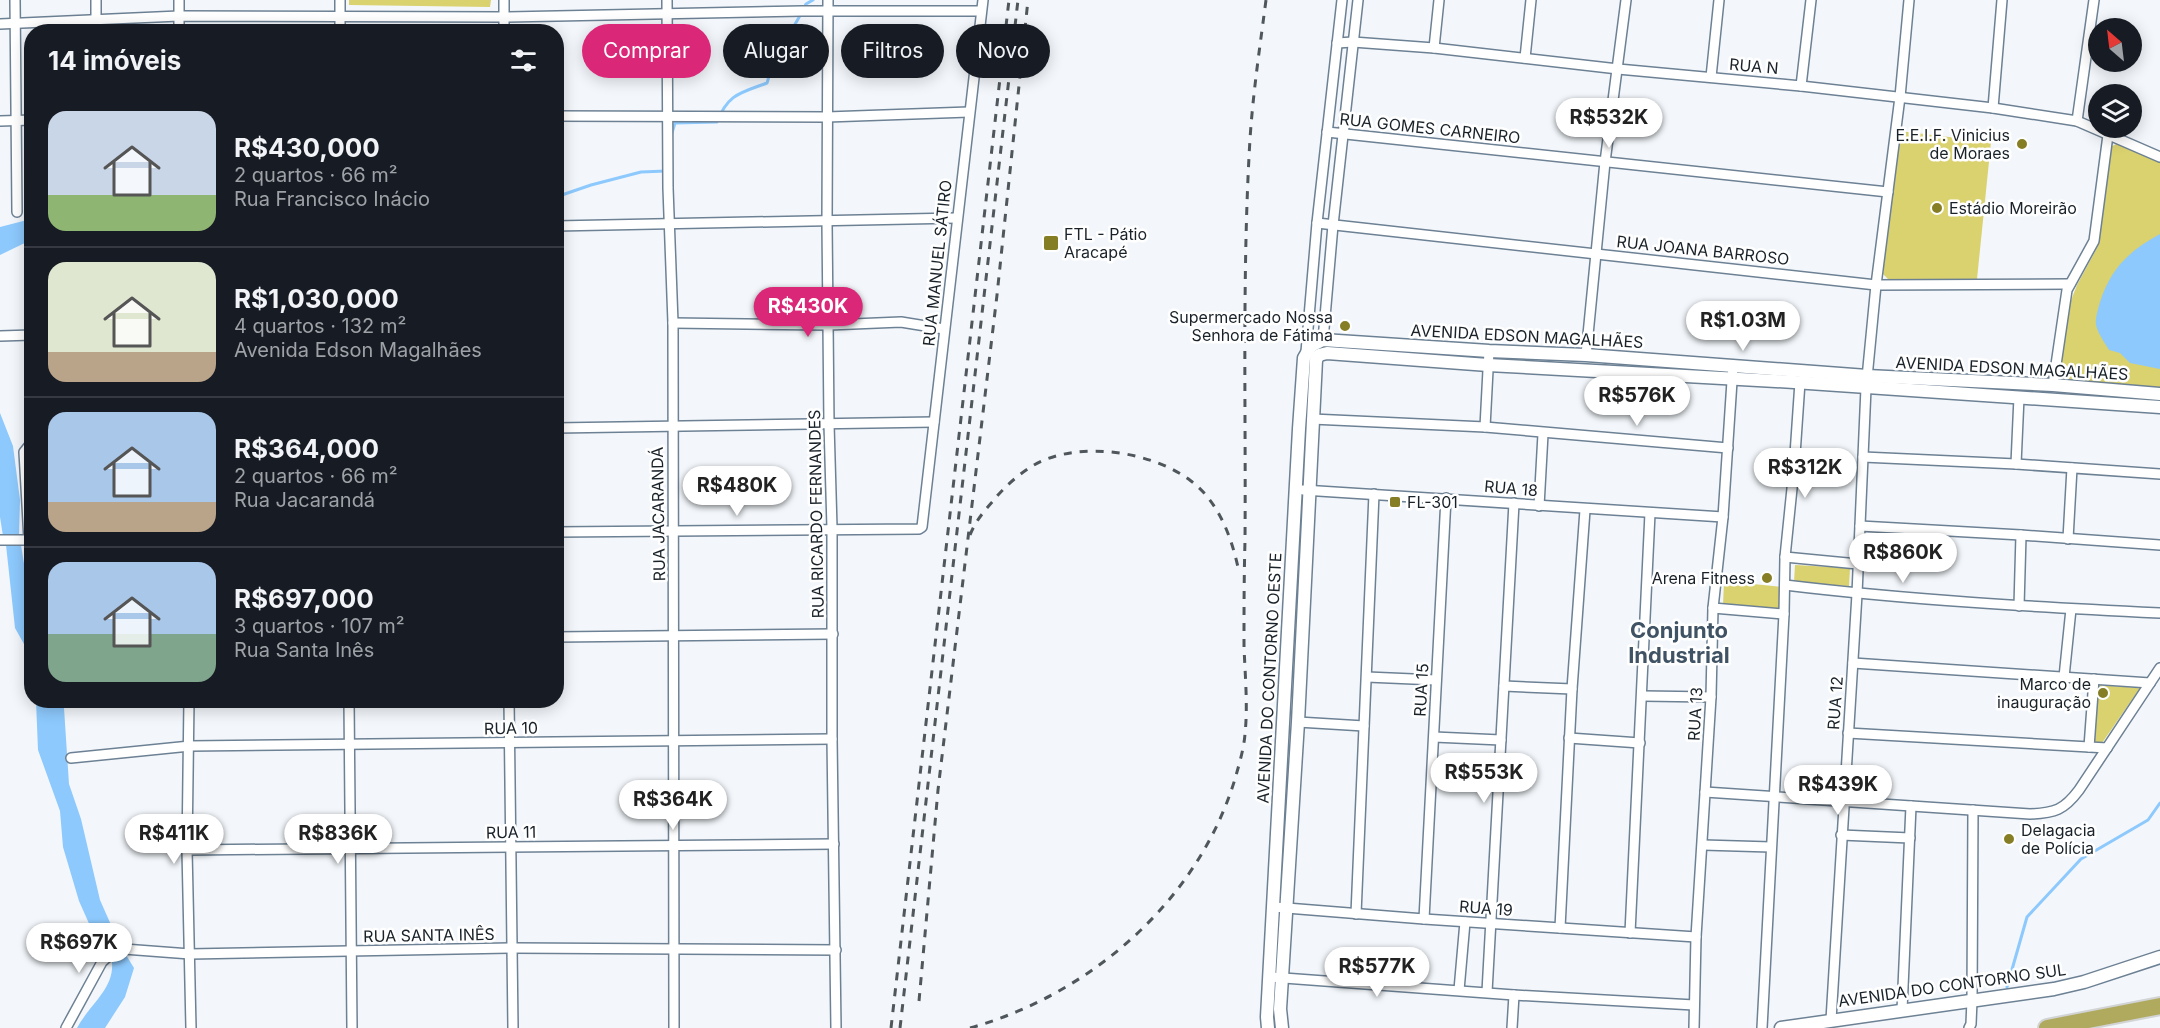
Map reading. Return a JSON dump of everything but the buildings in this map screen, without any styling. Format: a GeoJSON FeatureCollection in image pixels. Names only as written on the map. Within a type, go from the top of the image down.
{"type":"FeatureCollection","features":[{"type":"Feature","properties":{"kind":"highway"},"geometry":{"type":"LineString","coordinates":[[2047,1028],[2160,1006]]}},
{"type":"Feature","properties":{"kind":"street"},"geometry":{"type":"LineString","coordinates":[[15,0],[17,212]]}},
{"type":"Feature","properties":{"kind":"street"},"geometry":{"type":"LineString","coordinates":[[96,0],[96,24]]}},
{"type":"Feature","properties":{"kind":"street"},"geometry":{"type":"LineString","coordinates":[[179,0],[179,24]]}},
{"type":"Feature","properties":{"kind":"street"},"geometry":{"type":"LineString","coordinates":[[340,0],[340,24]]}},
{"type":"Feature","properties":{"kind":"street"},"geometry":{"type":"LineString","coordinates":[[504,0],[504,24]]}},
{"type":"Feature","properties":{"kind":"street","name":"RUA JACARANDÁ"},"geometry":{"type":"LineString","coordinates":[[667,0],[669,224],[673,323],[675,1028]]}},
{"type":"Feature","properties":{"kind":"street","name":"RUA RICARDO FERNANDES"},"geometry":{"type":"LineString","coordinates":[[828,0],[827,222],[830,325],[829,424],[836,1028]]}},
{"type":"Feature","properties":{"kind":"street","name":"RUA MANUEL SÁTIRO"},"geometry":{"type":"LineString","coordinates":[[832,528],[921,528],[923,525],[983,0]]}},
{"type":"Feature","properties":{"kind":"street"},"geometry":{"type":"LineString","coordinates":[[1306,352],[1317,223],[1342,0]]}},
{"type":"Feature","properties":{"kind":"street"},"geometry":{"type":"LineString","coordinates":[[1306,352],[1314,344],[1323,340],[1333,225],[1358,0]]}},
{"type":"Feature","properties":{"kind":"street"},"geometry":{"type":"LineString","coordinates":[[1434,48],[1439,0]]}},
{"type":"Feature","properties":{"kind":"street"},"geometry":{"type":"LineString","coordinates":[[1525,58],[1531,0]]}},
{"type":"Feature","properties":{"kind":"street"},"geometry":{"type":"LineString","coordinates":[[1586,355],[1605,162],[1626,0]]}},
{"type":"Feature","properties":{"kind":"street"},"geometry":{"type":"LineString","coordinates":[[1711,77],[1719,0]]}},
{"type":"Feature","properties":{"kind":"street"},"geometry":{"type":"LineString","coordinates":[[1801,86],[1811,0]]}},
{"type":"Feature","properties":{"kind":"street","name":"RUA 12"},"geometry":{"type":"LineString","coordinates":[[1831,1020],[1857,594],[1866,382],[1900,97],[1909,0]]}},
{"type":"Feature","properties":{"kind":"street"},"geometry":{"type":"LineString","coordinates":[[1993,108],[2002,0]]}},
{"type":"Feature","properties":{"kind":"street"},"geometry":{"type":"LineString","coordinates":[[2077,121],[2094,0]]}},
{"type":"Feature","properties":{"kind":"street"},"geometry":{"type":"LineString","coordinates":[[0,24],[179,16],[504,17],[981,11]]}},
{"type":"Feature","properties":{"kind":"street","name":"RUA N"},"geometry":{"type":"LineString","coordinates":[[1337,43],[1353,42],[1434,48],[1618,69],[1801,86],[1993,108],[2077,121],[2088,126]]}},
{"type":"Feature","properties":{"kind":"street"},"geometry":{"type":"LineString","coordinates":[[564,116],[827,117],[969,112]]}},
{"type":"Feature","properties":{"kind":"street"},"geometry":{"type":"LineString","coordinates":[[0,122],[24,120]]}},
{"type":"Feature","properties":{"kind":"street","name":"RUA GOMES CARNEIRO"},"geometry":{"type":"LineString","coordinates":[[1327,132],[1888,192]]}},
{"type":"Feature","properties":{"kind":"street"},"geometry":{"type":"LineString","coordinates":[[2053,386],[2065,296],[2094,241],[2108,138]]}},
{"type":"Feature","properties":{"kind":"street","name":"RUA N"},"geometry":{"type":"LineString","coordinates":[[2115,138],[2160,157]]}},
{"type":"Feature","properties":{"kind":"street"},"geometry":{"type":"LineString","coordinates":[[564,226],[957,218]]}},
{"type":"Feature","properties":{"kind":"street","name":"RUA JOANA BARROSO"},"geometry":{"type":"LineString","coordinates":[[1317,223],[1876,285],[2070,285]]}},
{"type":"Feature","properties":{"kind":"street"},"geometry":{"type":"LineString","coordinates":[[1314,258],[1330,260]]}},
{"type":"Feature","properties":{"kind":"street"},"geometry":{"type":"LineString","coordinates":[[1312,280],[1328,282]]}},
{"type":"Feature","properties":{"kind":"street"},"geometry":{"type":"LineString","coordinates":[[673,323],[830,325],[901,322],[944,328]]}},
{"type":"Feature","properties":{"kind":"street"},"geometry":{"type":"LineString","coordinates":[[0,336],[24,335]]}},
{"type":"Feature","properties":{"kind":"street","name":"AVENIDA EDSON MAGALHÃES"},"geometry":{"type":"LineString","coordinates":[[1323,340],[1586,355],[1806,379],[2053,386],[2160,394]]}},
{"type":"Feature","properties":{"kind":"street"},"geometry":{"type":"LineString","coordinates":[[1485,427],[1489,351]]}},
{"type":"Feature","properties":{"kind":"street","name":"AVENIDA DO CONTORNO OESTE"},"geometry":{"type":"LineString","coordinates":[[1288,768],[1298,722],[1303,601],[1302,490],[1304,358],[1306,352]]}},
{"type":"Feature","properties":{"kind":"street","name":"AVENIDA EDSON MAGALHÃES"},"geometry":{"type":"LineString","coordinates":[[1327,353],[1488,365],[1733,372]]}},
{"type":"Feature","properties":{"kind":"street","name":"AVENIDA DO CONTORNO OESTE"},"geometry":{"type":"LineString","coordinates":[[1282,1028],[1276,977],[1288,768],[1289,601],[1312,419],[1316,358],[1327,353]]}},
{"type":"Feature","properties":{"kind":"street","name":"RUA 13"},"geometry":{"type":"LineString","coordinates":[[1694,1028],[1696,937],[1711,697],[1713,608],[1723,517],[1733,372]]}},
{"type":"Feature","properties":{"kind":"street"},"geometry":{"type":"LineString","coordinates":[[1762,1028],[1785,557],[1806,379]]}},
{"type":"Feature","properties":{"kind":"street","name":"AVENIDA EDSON MAGALHÃES"},"geometry":{"type":"LineString","coordinates":[[1866,382],[2087,403],[2160,407]]}},
{"type":"Feature","properties":{"kind":"street"},"geometry":{"type":"LineString","coordinates":[[2087,403],[2090,388]]}},
{"type":"Feature","properties":{"kind":"street"},"geometry":{"type":"LineString","coordinates":[[2016,464],[2019,397]]}},
{"type":"Feature","properties":{"kind":"street"},"geometry":{"type":"LineString","coordinates":[[1312,419],[1485,427],[1544,434],[1728,448]]}},
{"type":"Feature","properties":{"kind":"street"},"geometry":{"type":"LineString","coordinates":[[564,428],[934,422]]}},
{"type":"Feature","properties":{"kind":"street"},"geometry":{"type":"LineString","coordinates":[[1539,506],[1544,434]]}},
{"type":"Feature","properties":{"kind":"street"},"geometry":{"type":"LineString","coordinates":[[1863,457],[2160,474]]}},
{"type":"Feature","properties":{"kind":"street"},"geometry":{"type":"LineString","coordinates":[[2068,539],[2072,468]]}},
{"type":"Feature","properties":{"kind":"street","name":"RUA 18"},"geometry":{"type":"LineString","coordinates":[[1302,490],[1723,517]]}},
{"type":"Feature","properties":{"kind":"street"},"geometry":{"type":"LineString","coordinates":[[1356,914],[1374,494]]}},
{"type":"Feature","properties":{"kind":"street","name":"RUA 15"},"geometry":{"type":"LineString","coordinates":[[1424,919],[1446,498]]}},
{"type":"Feature","properties":{"kind":"street"},"geometry":{"type":"LineString","coordinates":[[1486,992],[1514,503]]}},
{"type":"Feature","properties":{"kind":"street"},"geometry":{"type":"LineString","coordinates":[[1560,928],[1572,689],[1586,510]]}},
{"type":"Feature","properties":{"kind":"street"},"geometry":{"type":"LineString","coordinates":[[1630,933],[1650,513]]}},
{"type":"Feature","properties":{"kind":"street"},"geometry":{"type":"LineString","coordinates":[[1860,526],[2160,545]]}},
{"type":"Feature","properties":{"kind":"street"},"geometry":{"type":"LineString","coordinates":[[564,532],[832,528]]}},
{"type":"Feature","properties":{"kind":"street"},"geometry":{"type":"LineString","coordinates":[[2019,606],[2021,535]]}},
{"type":"Feature","properties":{"kind":"street"},"geometry":{"type":"LineString","coordinates":[[0,540],[24,540]]}},
{"type":"Feature","properties":{"kind":"street"},"geometry":{"type":"LineString","coordinates":[[1785,557],[1858,564]]}},
{"type":"Feature","properties":{"kind":"street"},"geometry":{"type":"LineString","coordinates":[[1785,585],[1857,594],[2019,606],[2160,613]]}},
{"type":"Feature","properties":{"kind":"street"},"geometry":{"type":"LineString","coordinates":[[1289,601],[1303,601]]}},
{"type":"Feature","properties":{"kind":"street"},"geometry":{"type":"LineString","coordinates":[[1713,608],[1784,614]]}},
{"type":"Feature","properties":{"kind":"street"},"geometry":{"type":"LineString","coordinates":[[2064,677],[2071,609]]}},
{"type":"Feature","properties":{"kind":"street"},"geometry":{"type":"LineString","coordinates":[[1288,623],[1302,624]]}},
{"type":"Feature","properties":{"kind":"street"},"geometry":{"type":"LineString","coordinates":[[564,637],[833,634]]}},
{"type":"Feature","properties":{"kind":"street"},"geometry":{"type":"LineString","coordinates":[[1853,663],[2150,684]]}},
{"type":"Feature","properties":{"kind":"street"},"geometry":{"type":"LineString","coordinates":[[1705,792],[2030,814],[2054,812],[2067,805],[2079,790],[2160,668]]}},
{"type":"Feature","properties":{"kind":"street"},"geometry":{"type":"LineString","coordinates":[[1367,677],[1436,680]]}},
{"type":"Feature","properties":{"kind":"street"},"geometry":{"type":"LineString","coordinates":[[2089,747],[2094,679]]}},
{"type":"Feature","properties":{"kind":"street"},"geometry":{"type":"LineString","coordinates":[[1504,686],[1572,689]]}},
{"type":"Feature","properties":{"kind":"street"},"geometry":{"type":"LineString","coordinates":[[1643,696],[1711,697]]}},
{"type":"Feature","properties":{"kind":"street"},"geometry":{"type":"LineString","coordinates":[[189,708],[188,850],[191,1028]]}},
{"type":"Feature","properties":{"kind":"street"},"geometry":{"type":"LineString","coordinates":[[349,708],[352,1028]]}},
{"type":"Feature","properties":{"kind":"street"},"geometry":{"type":"LineString","coordinates":[[509,708],[513,1028]]}},
{"type":"Feature","properties":{"kind":"street"},"geometry":{"type":"LineString","coordinates":[[1298,722],[1365,726]]}},
{"type":"Feature","properties":{"kind":"street"},"geometry":{"type":"LineString","coordinates":[[1848,733],[2107,748]]}},
{"type":"Feature","properties":{"kind":"street"},"geometry":{"type":"LineString","coordinates":[[1434,737],[1501,740]]}},
{"type":"Feature","properties":{"kind":"street"},"geometry":{"type":"LineString","coordinates":[[1569,738],[1640,743]]}},
{"type":"Feature","properties":{"kind":"street","name":"RUA 10"},"geometry":{"type":"LineString","coordinates":[[71,758],[190,746],[832,739]]}},
{"type":"Feature","properties":{"kind":"street"},"geometry":{"type":"LineString","coordinates":[[1902,1010],[1911,806]]}},
{"type":"Feature","properties":{"kind":"street"},"geometry":{"type":"LineString","coordinates":[[1969,1028],[1972,1000],[1973,810]]}},
{"type":"Feature","properties":{"kind":"street"},"geometry":{"type":"LineString","coordinates":[[1841,835],[1910,838]]}},
{"type":"Feature","properties":{"kind":"street","name":"RUA 11"},"geometry":{"type":"LineString","coordinates":[[188,850],[834,844]]}},
{"type":"Feature","properties":{"kind":"street"},"geometry":{"type":"LineString","coordinates":[[1703,844],[1771,848]]}},
{"type":"Feature","properties":{"kind":"street","name":"RUA 19"},"geometry":{"type":"LineString","coordinates":[[1280,908],[1696,937]]}},
{"type":"Feature","properties":{"kind":"street"},"geometry":{"type":"LineString","coordinates":[[1459,990],[1465,922]]}},
{"type":"Feature","properties":{"kind":"street","name":"RUA SANTA INÊS"},"geometry":{"type":"LineString","coordinates":[[66,1028],[99,965],[112,953],[124,949],[189,954],[513,948],[836,950]]}},
{"type":"Feature","properties":{"kind":"street","name":"AVENIDA DO CONTORNO SUL"},"geometry":{"type":"LineString","coordinates":[[1781,1028],[2054,989],[2084,982],[2160,957]]}},
{"type":"Feature","properties":{"kind":"street"},"geometry":{"type":"LineString","coordinates":[[1276,977],[1514,995],[1694,1005]]}},
{"type":"Feature","properties":{"kind":"street","name":"AVENIDA DO CONTORNO OESTE"},"geometry":{"type":"LineString","coordinates":[[1268,1028],[1267,1017],[1276,977]]}},
{"type":"Feature","properties":{"kind":"street"},"geometry":{"type":"LineString","coordinates":[[1512,1028],[1514,995]]}},
{"type":"Feature","properties":{"kind":"shaded area"},"geometry":{"type":"Polygon","coordinates":[[[349,0],[491,0],[490,7],[349,5],[349,0]]]}},
{"type":"Feature","properties":{"kind":"shaded area","name":"Estádio Moreirão"},"geometry":{"type":"Polygon","coordinates":[[[1899,131],[1991,142],[1977,279],[1889,280],[1883,274],[1899,131]]]}},
{"type":"Feature","properties":{"kind":"shaded area"},"geometry":{"type":"Polygon","coordinates":[[[2118,143],[2160,162],[2160,388],[2062,382],[2059,377],[2067,311],[2077,285],[2098,246],[2109,148],[2118,143]]]}},
{"type":"Feature","properties":{"kind":"shaded area"},"geometry":{"type":"Polygon","coordinates":[[[1795,565],[1850,568],[1849,586],[1794,583],[1795,565]]]}},
{"type":"Feature","properties":{"kind":"shaded area"},"geometry":{"type":"Polygon","coordinates":[[[1724,581],[1783,587],[1781,609],[1723,606],[1724,581]]]}},
{"type":"Feature","properties":{"kind":"shaded area"},"geometry":{"type":"Polygon","coordinates":[[[2096,685],[2140,688],[2102,743],[2093,742],[2096,685]]]}},
{"type":"Feature","properties":{"kind":"water"},"geometry":{"type":"Polygon","coordinates":[[[24,221],[24,243],[0,255],[0,227],[24,221]]]}},
{"type":"Feature","properties":{"kind":"water"},"geometry":{"type":"Polygon","coordinates":[[[2160,234],[2160,369],[2130,363],[2120,353],[2109,350],[2098,332],[2096,317],[2104,290],[2122,262],[2139,247],[2160,234]]]}},
{"type":"Feature","properties":{"kind":"water"},"geometry":{"type":"Polygon","coordinates":[[[0,413],[13,446],[20,500],[19,536],[3,536],[0,517],[0,413]]]}},
{"type":"Feature","properties":{"kind":"water"},"geometry":{"type":"Polygon","coordinates":[[[6,545],[21,545],[24,564],[24,644],[15,628],[6,545]]]}},
{"type":"Feature","properties":{"kind":"water"},"geometry":{"type":"Polygon","coordinates":[[[36,708],[64,708],[69,784],[81,819],[100,900],[119,943],[105,950],[95,937],[79,901],[63,847],[60,811],[38,750],[36,708]]]}},
{"type":"Feature","properties":{"kind":"water"},"geometry":{"type":"Polygon","coordinates":[[[123,950],[134,968],[125,997],[105,1028],[77,1028],[107,986],[111,977],[111,956],[123,950]]]}},
{"type":"Feature","properties":{"kind":"waterway"},"geometry":{"type":"LineString","coordinates":[[804,8],[813,0]]}},
{"type":"Feature","properties":{"kind":"waterway"},"geometry":{"type":"LineString","coordinates":[[671,136],[675,123],[717,122],[726,106],[736,96],[767,83],[774,60],[801,14]]}},
{"type":"Feature","properties":{"kind":"waterway"},"geometry":{"type":"LineString","coordinates":[[564,194],[641,172],[666,171]]}},
{"type":"Feature","properties":{"kind":"waterway"},"geometry":{"type":"LineString","coordinates":[[2007,987],[2027,917],[2081,859],[2148,820],[2160,803]]}},
{"type":"Feature","properties":{"kind":"railway"},"geometry":{"type":"LineString","coordinates":[[891,1028],[1009,0]]}},
{"type":"Feature","properties":{"kind":"railway"},"geometry":{"type":"LineString","coordinates":[[900,1028],[1018,0]]}},
{"type":"Feature","properties":{"kind":"railway"},"geometry":{"type":"LineString","coordinates":[[919,1001],[938,790],[997,295],[1028,0]]}},
{"type":"Feature","properties":{"kind":"railway"},"geometry":{"type":"LineString","coordinates":[[970,1028],[1015,1013],[1057,992],[1097,966],[1134,936],[1167,902],[1195,865],[1218,823],[1235,779],[1244,745],[1246,712],[1244,646],[1245,290],[1248,189],[1253,104],[1266,0]]}},
{"type":"Feature","properties":{"kind":"railway"},"geometry":{"type":"LineString","coordinates":[[970,535],[980,517],[1002,491],[1034,465],[1052,457],[1072,453],[1114,452],[1156,462],[1175,471],[1201,490],[1217,510],[1223,522],[1239,572]]}},
{"type":"Feature","properties":{"kind":"place","name":"E.E.I.F. Vinicius de Moraes"},"geometry":{"type":"Point","coordinates":[2022,144]}},
{"type":"Feature","properties":{"kind":"place","name":"Estádio Moreirão"},"geometry":{"type":"Point","coordinates":[1937,208]}},
{"type":"Feature","properties":{"kind":"place","name":"FTL - Pátio Aracapé"},"geometry":{"type":"Point","coordinates":[1051,243]}},
{"type":"Feature","properties":{"kind":"place","name":"Supermercado Nossa Senhora de Fátima"},"geometry":{"type":"Point","coordinates":[1345,326]}},
{"type":"Feature","properties":{"kind":"place","name":"FL-301"},"geometry":{"type":"Point","coordinates":[1395,502]}},
{"type":"Feature","properties":{"kind":"place","name":"Arena Fitness"},"geometry":{"type":"Point","coordinates":[1767,578]}},
{"type":"Feature","properties":{"kind":"place","name":"Marco de inauguração"},"geometry":{"type":"Point","coordinates":[2103,693]}},
{"type":"Feature","properties":{"kind":"place","name":"Delagacia de Polícia"},"geometry":{"type":"Point","coordinates":[2009,839]}},
{"type":"Feature","properties":{"kind":"district","name":"Conjunto Industrial"},"geometry":{"type":"Point","coordinates":[1679,642]}}]}
